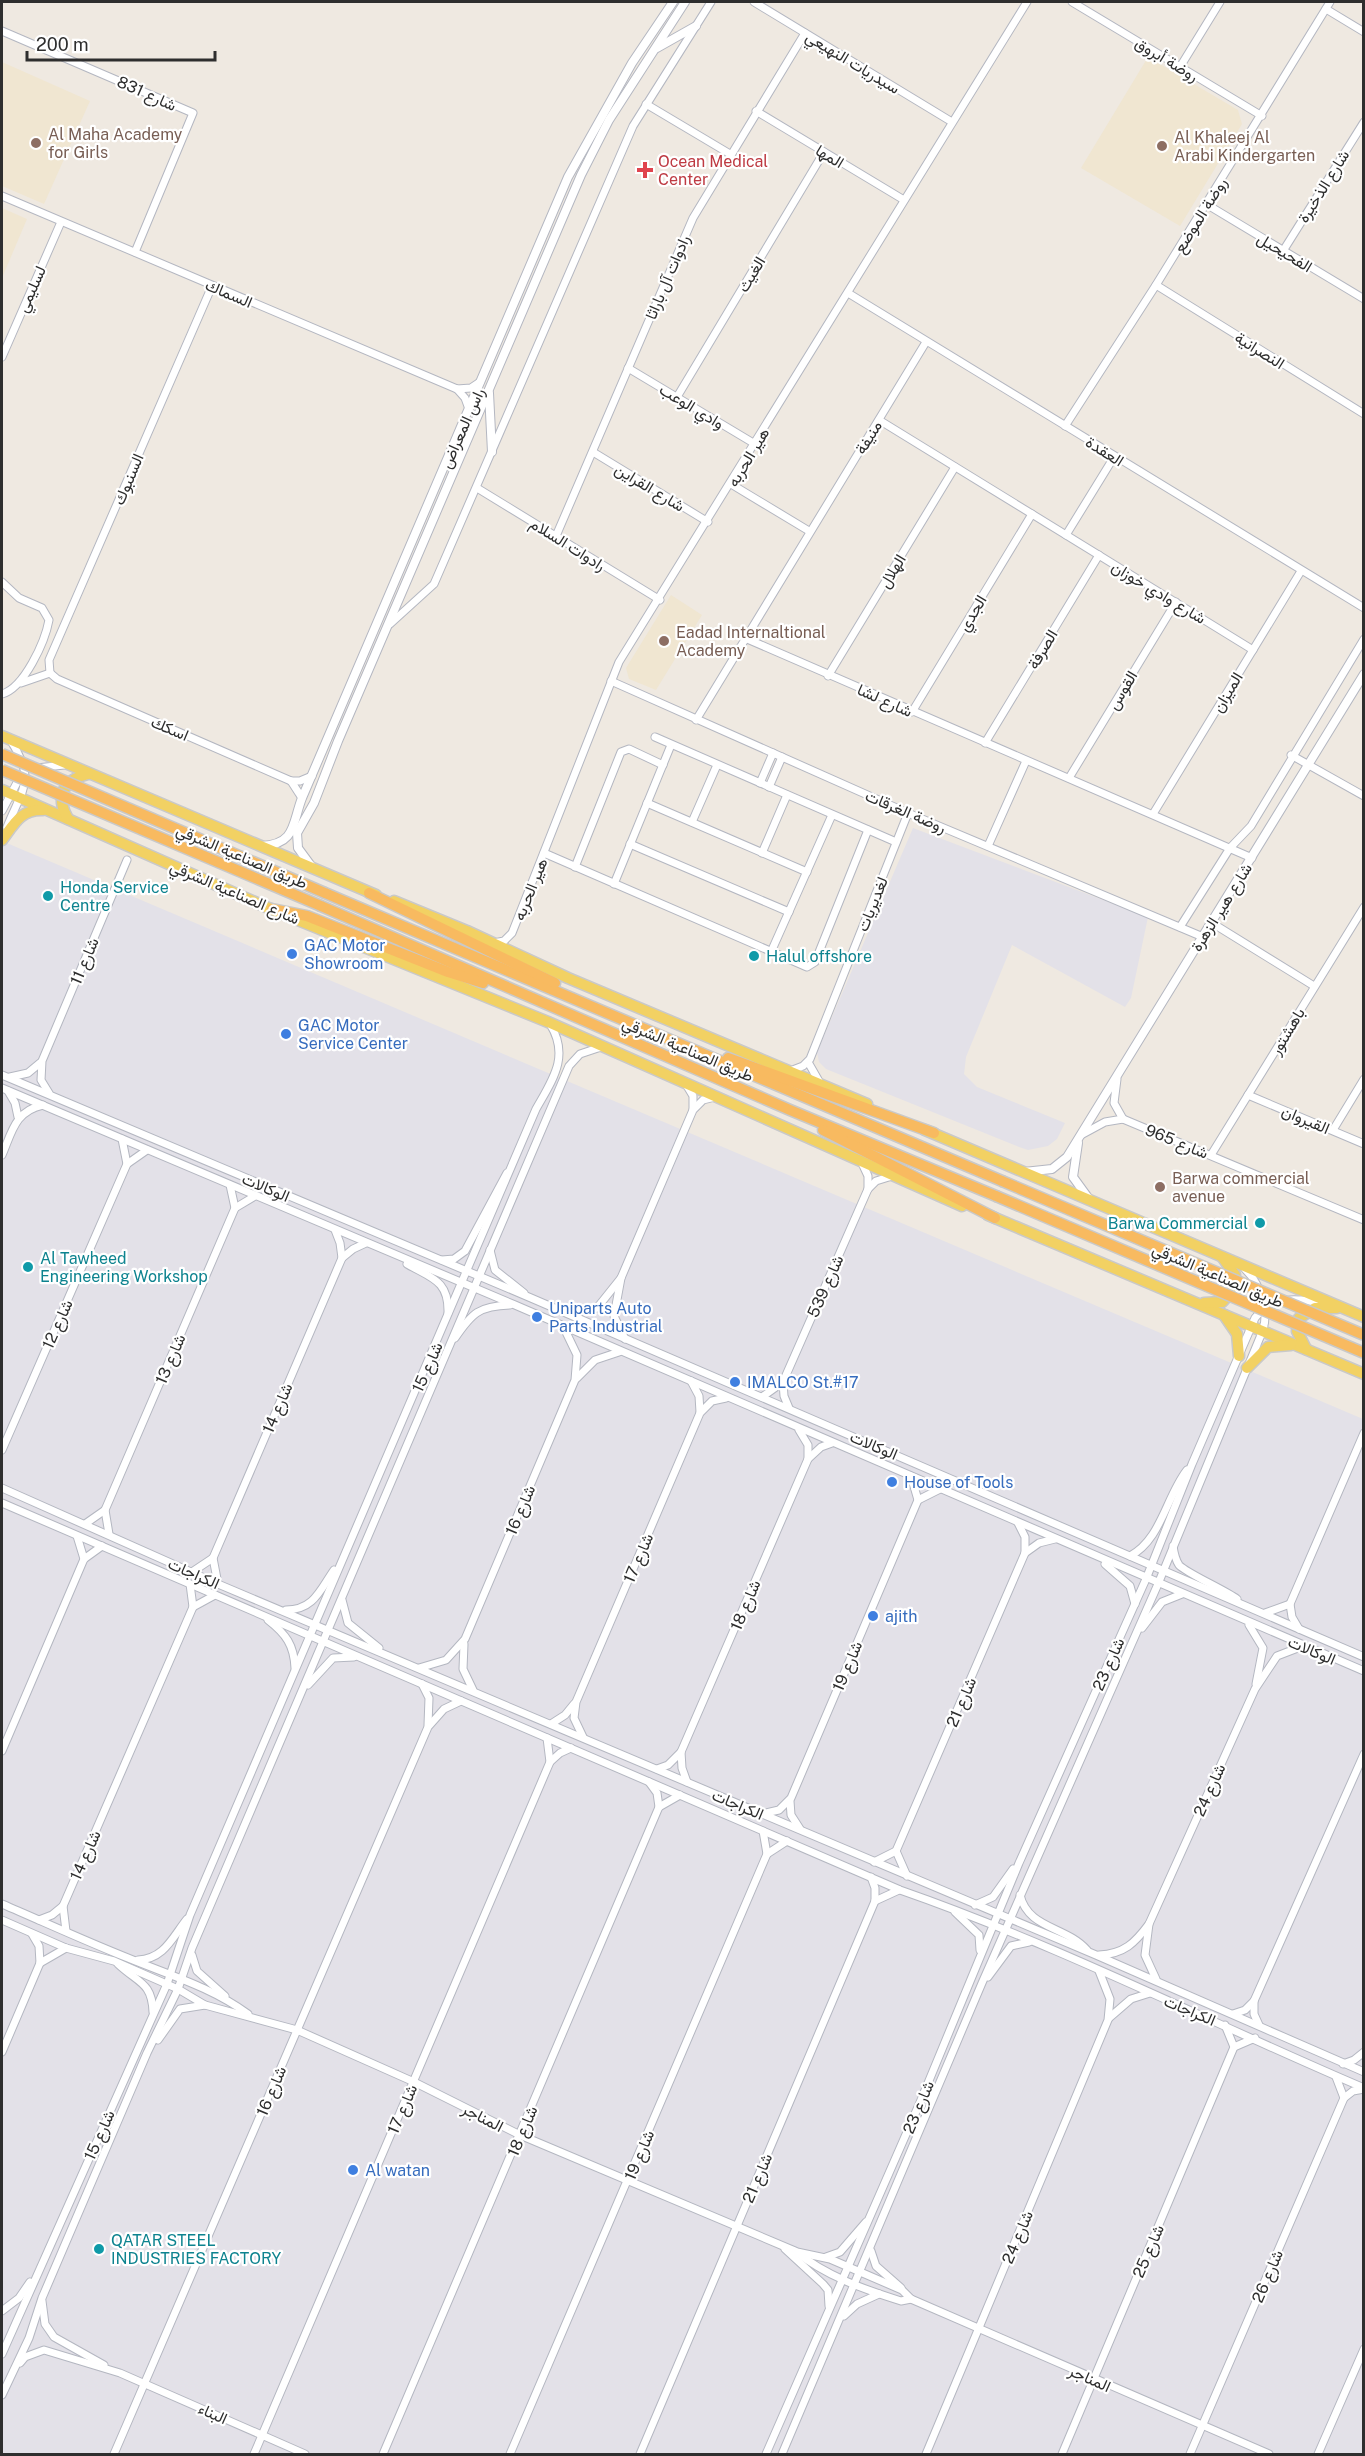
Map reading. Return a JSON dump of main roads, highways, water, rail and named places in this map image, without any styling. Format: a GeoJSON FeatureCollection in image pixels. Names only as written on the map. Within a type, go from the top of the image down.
{"type":"FeatureCollection","features":[{"type":"Feature","properties":{"kind":"highway","name":"طريق الصناعية الشرقي"},"geometry":{"type":"LineString","coordinates":[[2,754],[1364,1335]]}},
{"type":"Feature","properties":{"kind":"highway","name":"طريق الصناعية الشرقي"},"geometry":{"type":"LineString","coordinates":[[2,770],[790,1110],[1364,1353]]}},
{"type":"Feature","properties":{"kind":"highway"},"geometry":{"type":"LineString","coordinates":[[369,893],[520,965],[611,1014]]}},
{"type":"Feature","properties":{"kind":"highway"},"geometry":{"type":"LineString","coordinates":[[272,909],[307,916],[448,972],[509,988]]}},
{"type":"Feature","properties":{"kind":"highway"},"geometry":{"type":"LineString","coordinates":[[693,1050],[762,1069],[934,1133]]}},
{"type":"Feature","properties":{"kind":"highway"},"geometry":{"type":"LineString","coordinates":[[790,1110],[851,1146],[995,1218]]}},
{"type":"Feature","properties":{"kind":"main road"},"geometry":{"type":"LineString","coordinates":[[6,738],[369,893]]}},
{"type":"Feature","properties":{"kind":"main road"},"geometry":{"type":"LineString","coordinates":[[68,819],[62,807],[62,791],[72,779],[88,774]]}},
{"type":"Feature","properties":{"kind":"main road","name":"شارع الصناعية الشرقي"},"geometry":{"type":"LineString","coordinates":[[10,794],[272,909],[548,1022],[603,1047]]}},
{"type":"Feature","properties":{"kind":"main road"},"geometry":{"type":"LineString","coordinates":[[2,840],[26,812],[35,810],[52,812]]}},
{"type":"Feature","properties":{"kind":"main road","name":"طريق الصناعية الشرقي"},"geometry":{"type":"LineString","coordinates":[[369,893],[418,909],[521,956],[1364,1317]]}},
{"type":"Feature","properties":{"kind":"main road","name":"طريق الصناعية الشرقي"},"geometry":{"type":"LineString","coordinates":[[603,1047],[720,1097],[892,1176],[1219,1311],[1364,1374]]}},
{"type":"Feature","properties":{"kind":"main road"},"geometry":{"type":"LineString","coordinates":[[1195,1301],[1212,1304],[1222,1302],[1230,1295],[1235,1285],[1235,1275],[1223,1257]]}},
{"type":"Feature","properties":{"kind":"main road"},"geometry":{"type":"LineString","coordinates":[[1247,1368],[1268,1347],[1281,1344],[1305,1348],[1297,1326],[1303,1314],[1315,1308],[1344,1309]]}},
{"type":"Feature","properties":{"kind":"main road"},"geometry":{"type":"LineString","coordinates":[[1219,1311],[1230,1322],[1237,1334],[1239,1356]]}},
{"type":"Feature","properties":{"kind":"place","name":"Al Maha Academy for Girls"},"geometry":{"type":"Point","coordinates":[36,143]}},
{"type":"Feature","properties":{"kind":"place","name":"Al Khaleej Al Arabi Kindergarten"},"geometry":{"type":"Point","coordinates":[1162,146]}},
{"type":"Feature","properties":{"kind":"place","name":"Ocean Medical Center"},"geometry":{"type":"Point","coordinates":[645,170]}},
{"type":"Feature","properties":{"kind":"place","name":"Eadad Internaltional Academy"},"geometry":{"type":"Point","coordinates":[664,641]}},
{"type":"Feature","properties":{"kind":"place","name":"Honda Service Centre"},"geometry":{"type":"Point","coordinates":[48,896]}},
{"type":"Feature","properties":{"kind":"place","name":"GAC Motor Showroom"},"geometry":{"type":"Point","coordinates":[292,954]}},
{"type":"Feature","properties":{"kind":"place","name":"Halul offshore"},"geometry":{"type":"Point","coordinates":[754,956]}},
{"type":"Feature","properties":{"kind":"place","name":"GAC Motor Service Center"},"geometry":{"type":"Point","coordinates":[286,1034]}},
{"type":"Feature","properties":{"kind":"place","name":"Barwa commercial avenue"},"geometry":{"type":"Point","coordinates":[1160,1187]}},
{"type":"Feature","properties":{"kind":"place","name":"Barwa Commercial"},"geometry":{"type":"Point","coordinates":[1260,1223]}},
{"type":"Feature","properties":{"kind":"place","name":"Al Tawheed Engineering Workshop"},"geometry":{"type":"Point","coordinates":[28,1267]}},
{"type":"Feature","properties":{"kind":"place","name":"Uniparts Auto Parts Industrial"},"geometry":{"type":"Point","coordinates":[537,1317]}},
{"type":"Feature","properties":{"kind":"place","name":"IMALCO St.#17"},"geometry":{"type":"Point","coordinates":[735,1382]}},
{"type":"Feature","properties":{"kind":"place","name":"House of Tools"},"geometry":{"type":"Point","coordinates":[892,1482]}},
{"type":"Feature","properties":{"kind":"place","name":"ajith"},"geometry":{"type":"Point","coordinates":[873,1616]}},
{"type":"Feature","properties":{"kind":"place","name":"Al watan"},"geometry":{"type":"Point","coordinates":[353,2170]}},
{"type":"Feature","properties":{"kind":"place","name":"QATAR STEEL INDUSTRIES FACTORY"},"geometry":{"type":"Point","coordinates":[99,2249]}}]}
